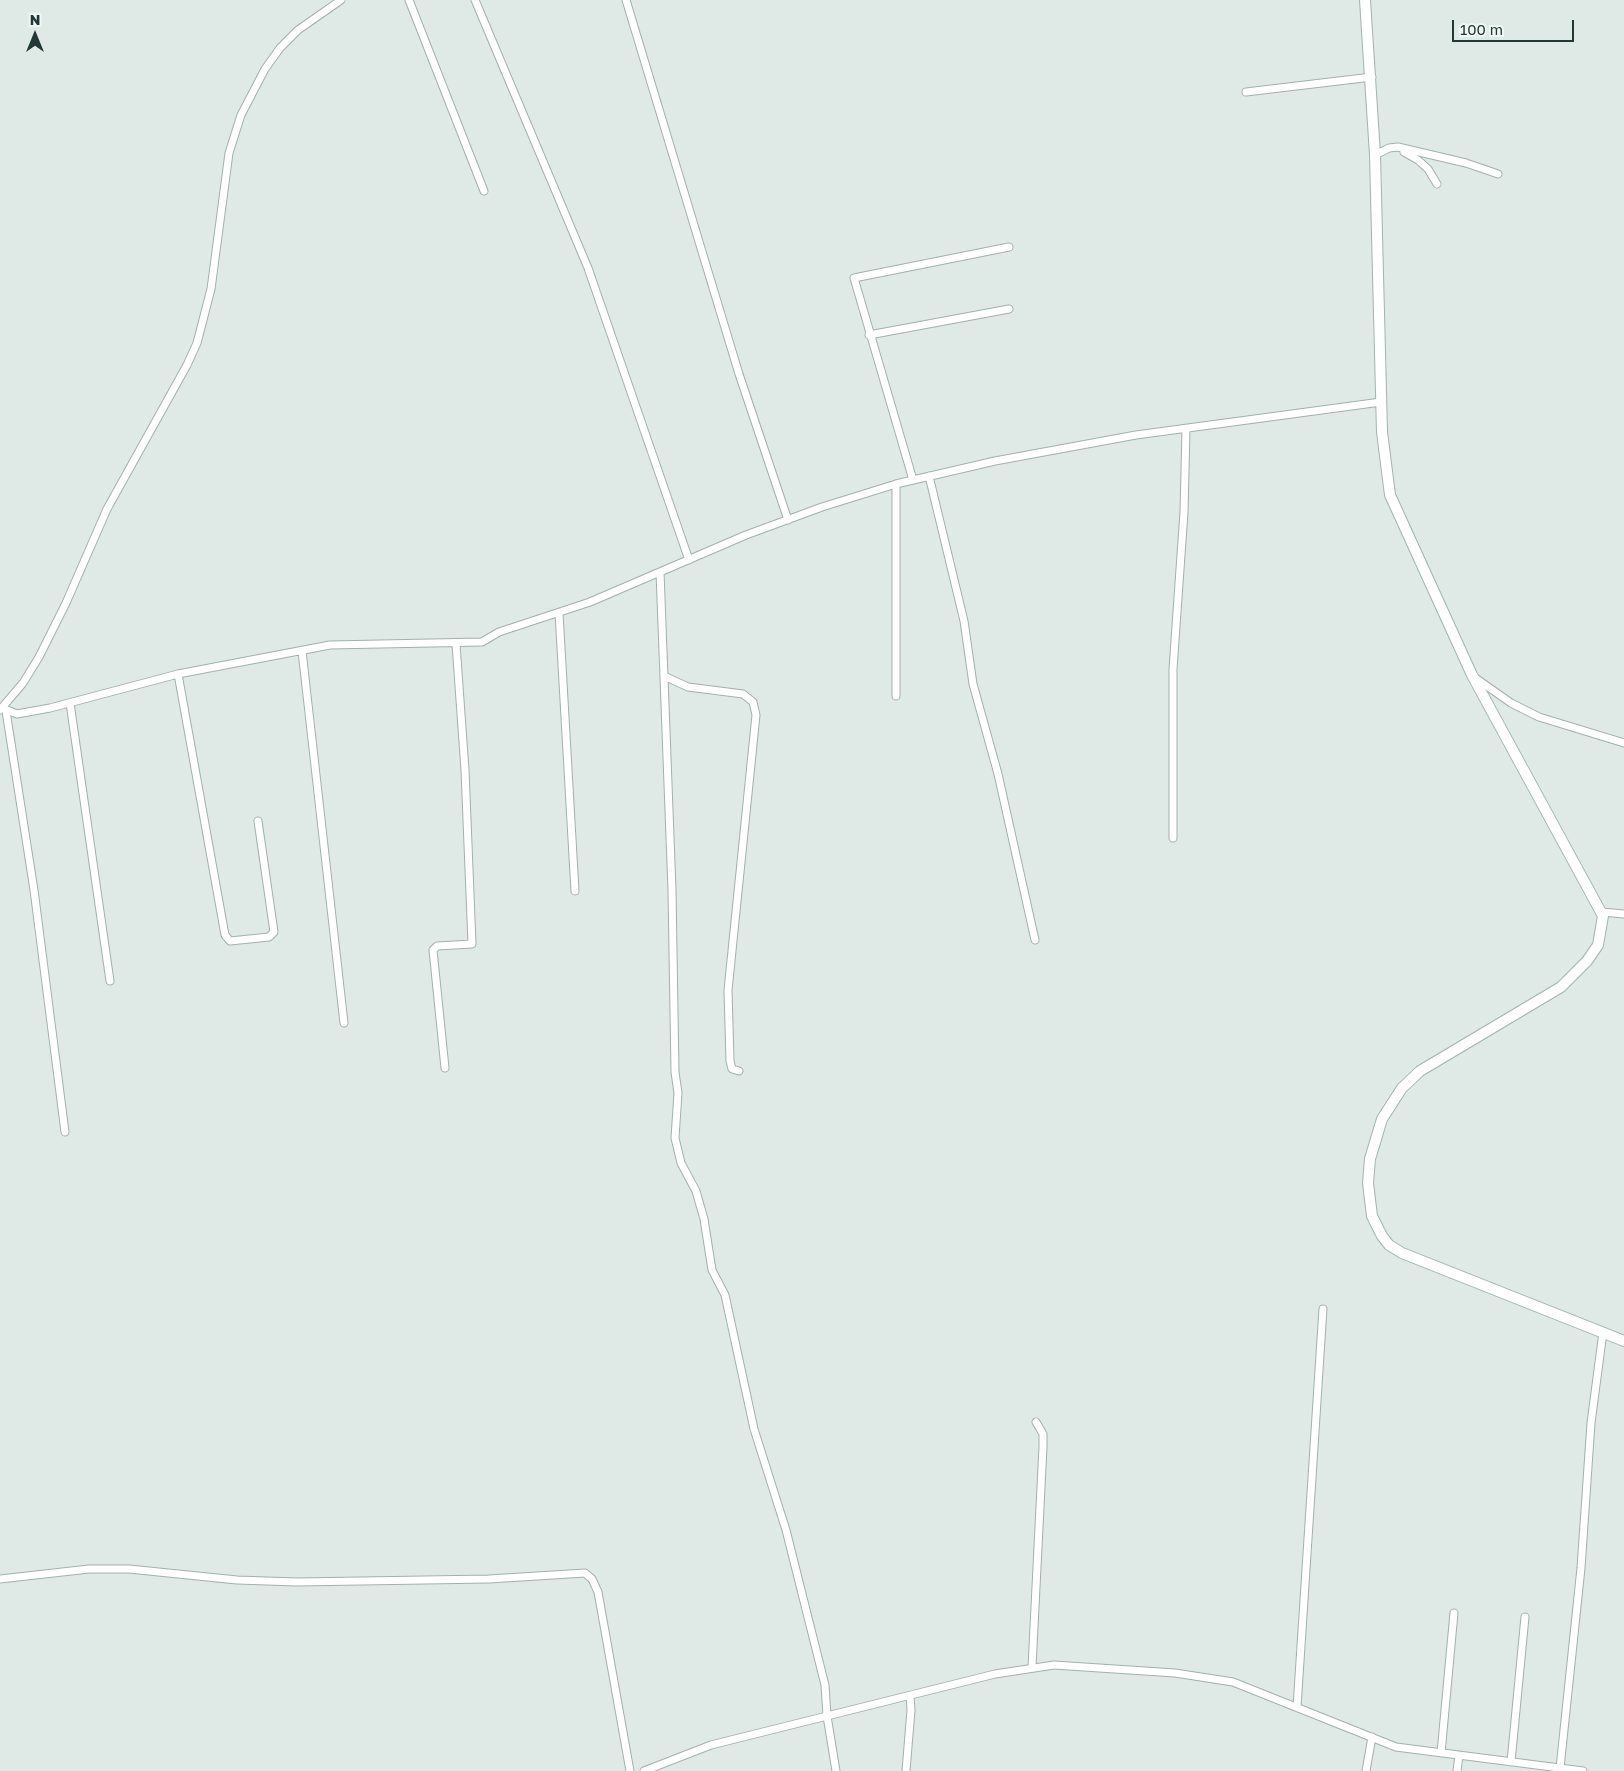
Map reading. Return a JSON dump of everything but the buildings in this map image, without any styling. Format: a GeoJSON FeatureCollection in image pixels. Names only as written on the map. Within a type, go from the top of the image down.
{"type":"FeatureCollection","features":[{"type":"Feature","properties":{"kind":"street"},"geometry":{"type":"LineString","coordinates":[[65,1132],[34,890],[3,710],[39,657],[66,604],[107,508],[187,365],[197,343],[212,288],[229,152],[242,115],[264,69],[280,48],[298,30],[341,0]]}},
{"type":"Feature","properties":{"kind":"street"},"geometry":{"type":"LineString","coordinates":[[409,0],[484,191]]}},
{"type":"Feature","properties":{"kind":"street"},"geometry":{"type":"LineString","coordinates":[[475,0],[588,268],[689,560]]}},
{"type":"Feature","properties":{"kind":"street"},"geometry":{"type":"LineString","coordinates":[[626,0],[739,374],[788,520]]}},
{"type":"Feature","properties":{"kind":"street"},"geometry":{"type":"LineString","coordinates":[[1365,0],[1372,77],[1381,402],[1384,458],[1390,495],[1472,675],[1602,912],[1598,944],[1569,980],[1547,996],[1420,1071],[1402,1088],[1382,1119],[1370,1159],[1368,1183],[1374,1222],[1389,1245],[1402,1253],[1624,1341]]}},
{"type":"Feature","properties":{"kind":"street"},"geometry":{"type":"LineString","coordinates":[[1246,92],[1372,77]]}},
{"type":"Feature","properties":{"kind":"street"},"geometry":{"type":"LineString","coordinates":[[1375,155],[1389,148],[1398,147],[1457,161],[1498,174]]}},
{"type":"Feature","properties":{"kind":"street"},"geometry":{"type":"LineString","coordinates":[[1389,148],[1399,150],[1418,160],[1428,169],[1437,184]]}},
{"type":"Feature","properties":{"kind":"street"},"geometry":{"type":"LineString","coordinates":[[913,480],[869,335],[854,278],[1009,247]]}},
{"type":"Feature","properties":{"kind":"street"},"geometry":{"type":"LineString","coordinates":[[869,335],[1009,309]]}},
{"type":"Feature","properties":{"kind":"street"},"geometry":{"type":"LineString","coordinates":[[3,710],[24,713],[70,703],[178,674],[330,646],[482,642],[499,632],[590,602],[788,520],[896,484],[995,460],[1136,436],[1381,402]]}},
{"type":"Feature","properties":{"kind":"street"},"geometry":{"type":"LineString","coordinates":[[1173,838],[1174,668],[1184,512],[1186,429]]}},
{"type":"Feature","properties":{"kind":"street"},"geometry":{"type":"LineString","coordinates":[[929,476],[964,620],[973,684],[998,774],[1035,940]]}},
{"type":"Feature","properties":{"kind":"street"},"geometry":{"type":"LineString","coordinates":[[896,484],[896,696]]}},
{"type":"Feature","properties":{"kind":"street"},"geometry":{"type":"LineString","coordinates":[[660,572],[678,1093],[675,1138],[681,1163],[696,1191],[704,1219],[712,1270],[725,1295],[754,1430],[786,1530],[825,1685],[827,1716],[833,1743],[836,1771]]}},
{"type":"Feature","properties":{"kind":"street"},"geometry":{"type":"LineString","coordinates":[[559,613],[575,891]]}},
{"type":"Feature","properties":{"kind":"street"},"geometry":{"type":"LineString","coordinates":[[444,1068],[433,950],[438,946],[472,944],[465,770],[456,644]]}},
{"type":"Feature","properties":{"kind":"street"},"geometry":{"type":"LineString","coordinates":[[302,651],[344,1023]]}},
{"type":"Feature","properties":{"kind":"street"},"geometry":{"type":"LineString","coordinates":[[178,674],[225,935],[230,941],[269,937],[274,932],[258,821]]}},
{"type":"Feature","properties":{"kind":"street"},"geometry":{"type":"LineString","coordinates":[[1472,675],[1511,704],[1532,714],[1624,743]]}},
{"type":"Feature","properties":{"kind":"street"},"geometry":{"type":"LineString","coordinates":[[664,676],[688,687],[743,694],[753,702],[756,715],[728,990],[730,1061],[732,1069],[740,1071]]}},
{"type":"Feature","properties":{"kind":"street"},"geometry":{"type":"LineString","coordinates":[[70,703],[110,981]]}},
{"type":"Feature","properties":{"kind":"street"},"geometry":{"type":"LineString","coordinates":[[1602,912],[1624,914]]}},
{"type":"Feature","properties":{"kind":"street"},"geometry":{"type":"LineString","coordinates":[[1297,1707],[1323,1309]]}},
{"type":"Feature","properties":{"kind":"street"},"geometry":{"type":"LineString","coordinates":[[1560,1768],[1581,1568],[1591,1423],[1603,1332]]}},
{"type":"Feature","properties":{"kind":"street"},"geometry":{"type":"LineString","coordinates":[[1032,1667],[1043,1447],[1043,1434],[1036,1422]]}},
{"type":"Feature","properties":{"kind":"street"},"geometry":{"type":"LineString","coordinates":[[0,1579],[89,1569],[129,1569],[237,1580],[297,1582],[489,1579],[585,1573],[592,1579],[598,1592],[630,1771]]}},
{"type":"Feature","properties":{"kind":"street"},"geometry":{"type":"LineString","coordinates":[[1441,1752],[1454,1613]]}},
{"type":"Feature","properties":{"kind":"street"},"geometry":{"type":"LineString","coordinates":[[1511,1762],[1525,1616]]}},
{"type":"Feature","properties":{"kind":"street"},"geometry":{"type":"LineString","coordinates":[[646,1770],[711,1746],[827,1716],[1032,1667],[1073,1666],[1175,1673],[1233,1682],[1396,1746],[1583,1771]]}},
{"type":"Feature","properties":{"kind":"street"},"geometry":{"type":"LineString","coordinates":[[906,1771],[911,1710],[910,1696]]}},
{"type":"Feature","properties":{"kind":"street"},"geometry":{"type":"LineString","coordinates":[[1366,1771],[1372,1737]]}},
{"type":"Feature","properties":{"kind":"street"},"geometry":{"type":"LineString","coordinates":[[1457,1771],[1459,1755]]}}]}
